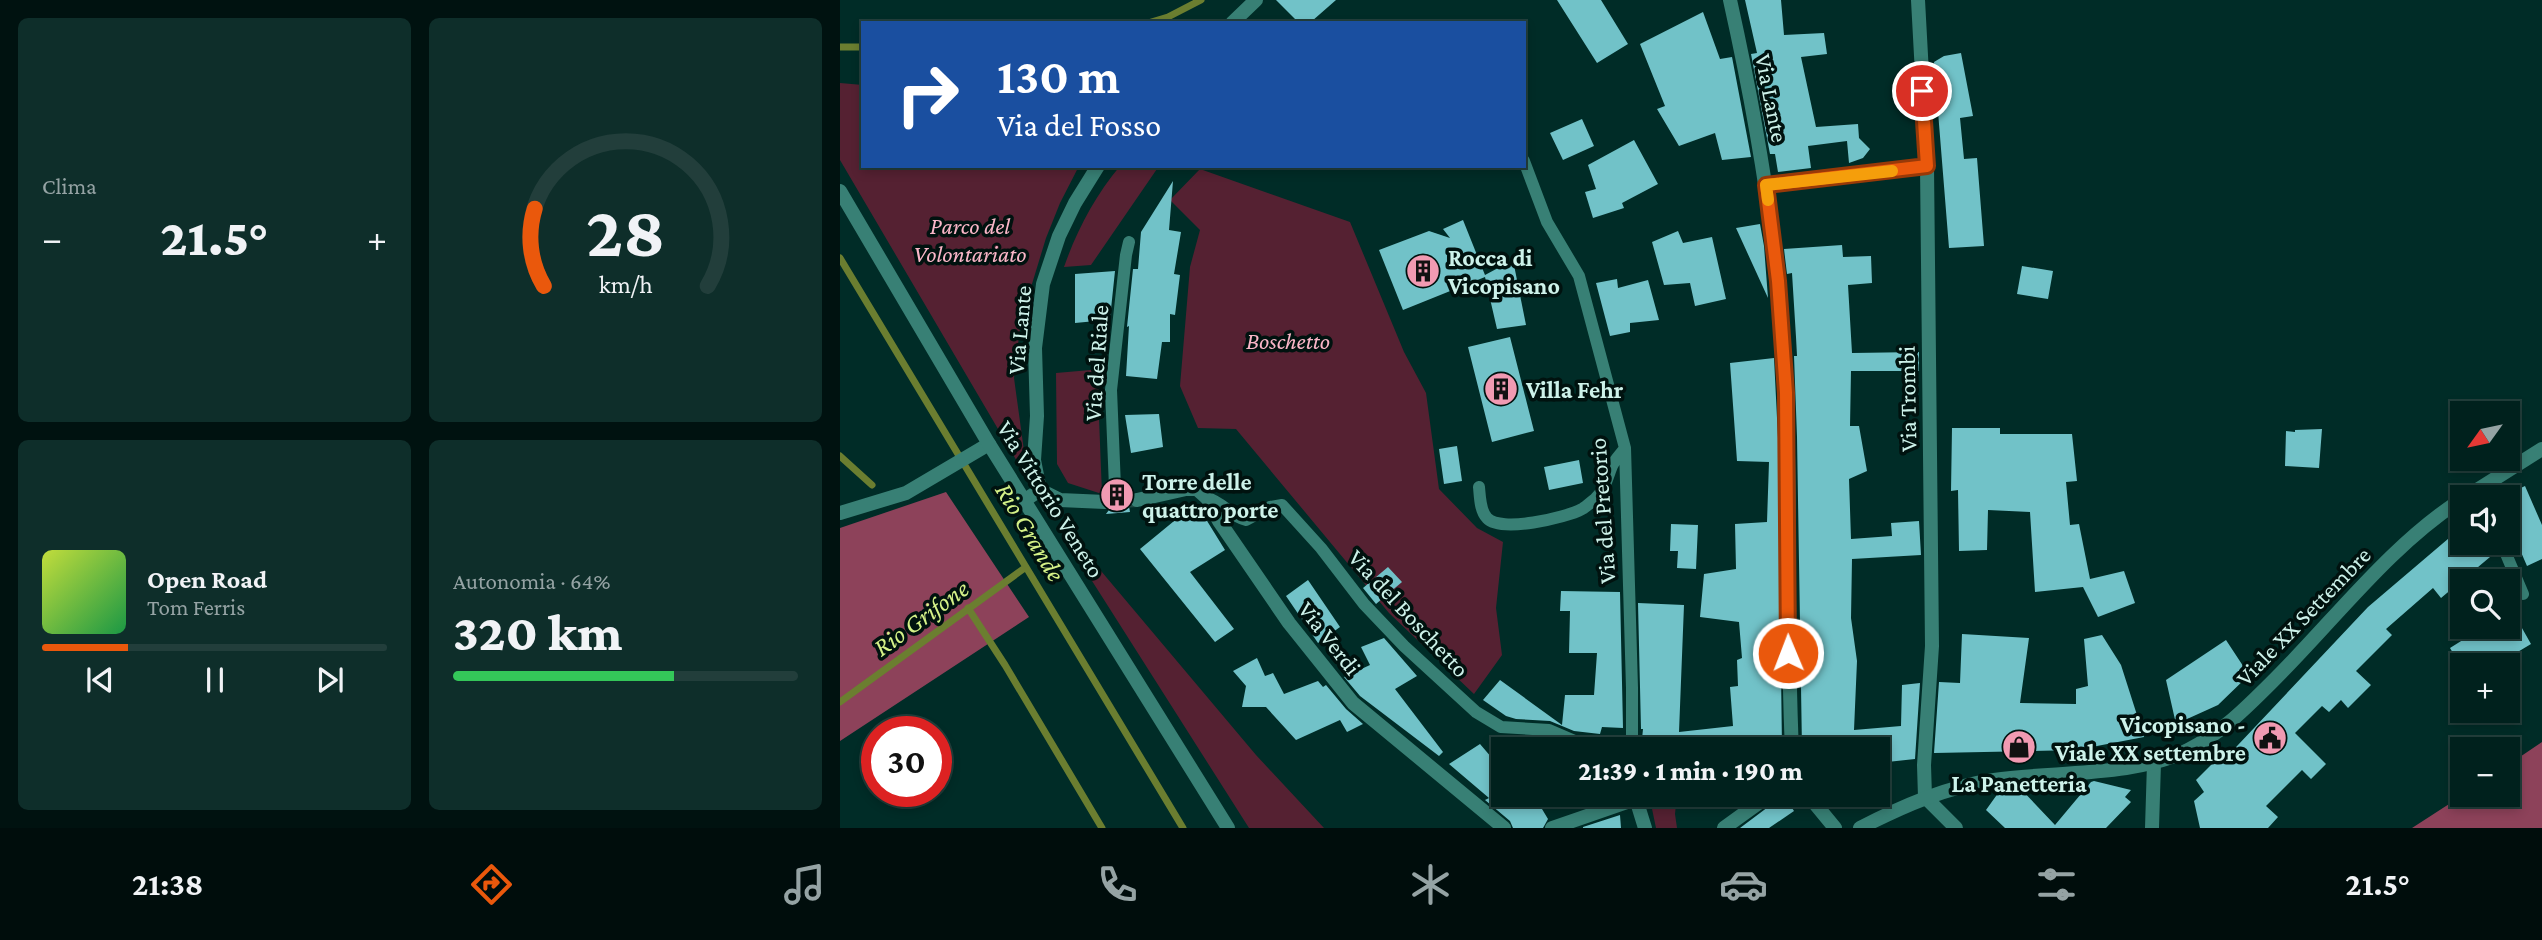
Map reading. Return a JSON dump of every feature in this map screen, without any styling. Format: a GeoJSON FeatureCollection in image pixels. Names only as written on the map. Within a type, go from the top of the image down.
{"type":"FeatureCollection","features":[{"type":"Feature","properties":{"kind":"street"},"geometry":{"type":"LineString","coordinates":[[1234,21],[1256,0]]}},
{"type":"Feature","properties":{"kind":"street","name":"Via Lante"},"geometry":{"type":"LineString","coordinates":[[1730,0],[1766,185],[1777,269],[1786,393],[1787,618],[1792,737]]}},
{"type":"Feature","properties":{"kind":"street","name":"Via Trombi"},"geometry":{"type":"LineString","coordinates":[[1918,0],[1927,166],[1932,646],[1924,797]]}},
{"type":"Feature","properties":{"kind":"street"},"geometry":{"type":"LineString","coordinates":[[1766,185],[1927,166]]}},
{"type":"Feature","properties":{"kind":"street","name":"Via Lante"},"geometry":{"type":"LineString","coordinates":[[1040,490],[1034,460],[1037,416],[1035,348],[1043,284],[1059,236],[1097,168]]}},
{"type":"Feature","properties":{"kind":"street","name":"Via Vittorio Veneto"},"geometry":{"type":"LineString","coordinates":[[840,191],[989,444],[1228,828]]}},
{"type":"Feature","properties":{"kind":"street"},"geometry":{"type":"LineString","coordinates":[[840,513],[906,493],[989,444]]}},
{"type":"Feature","properties":{"kind":"street","name":"Viale XX Settembre"},"geometry":{"type":"LineString","coordinates":[[2488,485],[2542,449]]}},
{"type":"Feature","properties":{"kind":"street"},"geometry":{"type":"LineString","coordinates":[[1137,500],[1186,489],[1197,489],[1207,498]]}},
{"type":"Feature","properties":{"kind":"street"},"geometry":{"type":"LineString","coordinates":[[1025,500],[1040,490],[1060,500],[1105,502]]}},
{"type":"Feature","properties":{"kind":"street","name":"Via Verdi"},"geometry":{"type":"LineString","coordinates":[[1207,498],[1219,521],[1289,624],[1353,703],[1504,828]]}},
{"type":"Feature","properties":{"kind":"street","name":"Viale XX Settembre"},"geometry":{"type":"LineString","coordinates":[[1860,828],[1924,797],[1959,786],[2154,763],[2188,751],[2235,718],[2398,551],[2450,507]]}},
{"type":"Feature","properties":{"kind":"street"},"geometry":{"type":"LineString","coordinates":[[2152,828],[2154,763]]}},
{"type":"Feature","properties":{"kind":"street"},"geometry":{"type":"LineString","coordinates":[[1924,797],[1956,828]]}},
{"type":"Feature","properties":{"kind":"street"},"geometry":{"type":"LineString","coordinates":[[1552,828],[1609,807]]}},
{"type":"Feature","properties":{"kind":"street"},"geometry":{"type":"LineString","coordinates":[[1639,807],[1645,828]]}},
{"type":"Feature","properties":{"kind":"street"},"geometry":{"type":"LineString","coordinates":[[1724,828],[1753,807]]}},
{"type":"Feature","properties":{"kind":"street"},"geometry":{"type":"LineString","coordinates":[[1818,807],[1835,828]]}},
{"type":"Feature","properties":{"kind":"lane","name":"Via del Pretorio"},"geometry":{"type":"LineString","coordinates":[[1526,166],[1547,222],[1579,276],[1625,448],[1632,737]]}},
{"type":"Feature","properties":{"kind":"lane","name":"Via del Riale"},"geometry":{"type":"LineString","coordinates":[[1115,488],[1111,390],[1129,243]]}},
{"type":"Feature","properties":{"kind":"lane"},"geometry":{"type":"LineString","coordinates":[[1479,487],[1481,507],[1487,519],[1499,525],[1565,515],[1582,509],[1596,498],[1603,490],[1612,464],[1625,448]]}},
{"type":"Feature","properties":{"kind":"lane","name":"Via del Boschetto"},"geometry":{"type":"LineString","coordinates":[[1207,498],[1217,501],[1235,517],[1246,520],[1270,507],[1282,505],[1321,548],[1364,604],[1466,704],[1501,727],[1549,730],[1564,737]]}},
{"type":"Feature","properties":{"kind":"lane"},"geometry":{"type":"LineString","coordinates":[[2506,555],[2523,594]]}},
{"type":"Feature","properties":{"kind":"green space","name":"Parco del Volontariato"},"geometry":{"type":"Polygon","coordinates":[[[840,83],[861,85],[861,168],[1078,168],[1046,238],[1021,320],[1014,378],[1028,480],[840,160],[840,83]]]}},
{"type":"Feature","properties":{"kind":"green space"},"geometry":{"type":"Polygon","coordinates":[[[1119,168],[1158,168],[1091,265],[1064,267],[1087,214],[1119,168]]]}},
{"type":"Feature","properties":{"kind":"green space","name":"Boschetto"},"geometry":{"type":"Polygon","coordinates":[[[1200,169],[1350,222],[1404,352],[1426,393],[1439,489],[1477,528],[1503,542],[1496,608],[1502,655],[1474,694],[1389,613],[1236,429],[1198,428],[1180,386],[1190,267],[1200,230],[1170,200],[1200,169]]]}},
{"type":"Feature","properties":{"kind":"green space"},"geometry":{"type":"Polygon","coordinates":[[[1102,369],[1099,418],[1102,494],[1068,483],[1057,464],[1056,373],[1102,369]]]}},
{"type":"Feature","properties":{"kind":"green space"},"geometry":{"type":"Polygon","coordinates":[[[1096,565],[1256,755],[1324,828],[1249,828],[1087,573],[1096,565]]]}},
{"type":"Feature","properties":{"kind":"green space"},"geometry":{"type":"Polygon","coordinates":[[[1652,807],[1676,807],[1677,828],[1656,828],[1652,807]]]}},
{"type":"Feature","properties":{"kind":"shaded area"},"geometry":{"type":"Polygon","coordinates":[[[946,492],[1029,617],[878,716],[861,716],[861,727],[840,741],[840,528],[946,492]]]}},
{"type":"Feature","properties":{"kind":"shaded area"},"geometry":{"type":"Polygon","coordinates":[[[2542,742],[2542,828],[2412,828],[2450,803],[2450,807],[2520,807],[2520,757],[2542,742]]]}},
{"type":"Feature","properties":{"kind":"building"},"geometry":{"type":"Polygon","coordinates":[[[1276,0],[1336,0],[1312,21],[1297,21],[1276,0]]]}},
{"type":"Feature","properties":{"kind":"building"},"geometry":{"type":"Polygon","coordinates":[[[1557,0],[1601,0],[1628,44],[1597,63],[1557,0]]]}},
{"type":"Feature","properties":{"kind":"building"},"geometry":{"type":"Polygon","coordinates":[[[1745,0],[1781,0],[1784,35],[1824,33],[1827,54],[1801,57],[1816,127],[1858,124],[1859,138],[1870,149],[1863,158],[1849,163],[1847,141],[1808,146],[1811,168],[1778,172],[1775,154],[1770,154],[1751,54],[1757,53],[1745,0]]]}},
{"type":"Feature","properties":{"kind":"building"},"geometry":{"type":"Polygon","coordinates":[[[1703,12],[1720,59],[1732,57],[1751,157],[1722,160],[1715,133],[1679,146],[1657,109],[1665,106],[1640,44],[1703,12]]]}},
{"type":"Feature","properties":{"kind":"building"},"geometry":{"type":"Polygon","coordinates":[[[1961,53],[1973,116],[1960,118],[1964,159],[1977,158],[1984,246],[1949,248],[1934,62],[1944,56],[1961,53]]]}},
{"type":"Feature","properties":{"kind":"building"},"geometry":{"type":"Polygon","coordinates":[[[1582,119],[1594,146],[1563,160],[1550,133],[1582,119]]]}},
{"type":"Feature","properties":{"kind":"building"},"geometry":{"type":"Polygon","coordinates":[[[1634,140],[1658,184],[1622,203],[1624,208],[1593,218],[1585,192],[1596,189],[1588,165],[1634,140]]]}},
{"type":"Feature","properties":{"kind":"building"},"geometry":{"type":"Polygon","coordinates":[[[1173,181],[1169,230],[1181,232],[1174,274],[1180,275],[1175,315],[1170,314],[1170,342],[1162,342],[1157,379],[1126,376],[1129,326],[1127,327],[1133,269],[1138,269],[1141,232],[1173,181]]]}},
{"type":"Feature","properties":{"kind":"building"},"geometry":{"type":"Polygon","coordinates":[[[1463,220],[1485,275],[1513,260],[1526,325],[1497,329],[1485,277],[1403,310],[1379,250],[1429,231],[1450,238],[1443,229],[1463,220]]]}},
{"type":"Feature","properties":{"kind":"building"},"geometry":{"type":"Polygon","coordinates":[[[1760,224],[1764,246],[1768,298],[1736,228],[1760,224]]]}},
{"type":"Feature","properties":{"kind":"building"},"geometry":{"type":"Polygon","coordinates":[[[1678,231],[1683,243],[1712,237],[1726,299],[1695,306],[1690,283],[1664,285],[1652,242],[1678,231]]]}},
{"type":"Feature","properties":{"kind":"building"},"geometry":{"type":"Polygon","coordinates":[[[1842,245],[1843,257],[1871,256],[1872,283],[1848,285],[1852,353],[1919,352],[1919,371],[1851,371],[1850,426],[1859,426],[1867,471],[1849,479],[1851,539],[1892,536],[1891,523],[1919,521],[1921,555],[1852,559],[1851,618],[1857,661],[1854,730],[1901,726],[1902,685],[1920,683],[1915,759],[1890,762],[1890,737],[1802,737],[1794,356],[1797,356],[1792,273],[1787,274],[1784,249],[1842,245]]]}},
{"type":"Feature","properties":{"kind":"building"},"geometry":{"type":"Polygon","coordinates":[[[2022,266],[2053,271],[2048,299],[2017,294],[2022,266]]]}},
{"type":"Feature","properties":{"kind":"building"},"geometry":{"type":"Polygon","coordinates":[[[1115,271],[1109,328],[1096,329],[1096,321],[1075,323],[1075,274],[1115,271]]]}},
{"type":"Feature","properties":{"kind":"building"},"geometry":{"type":"Polygon","coordinates":[[[1617,279],[1618,288],[1648,280],[1659,320],[1630,323],[1630,332],[1610,336],[1596,283],[1617,279]]]}},
{"type":"Feature","properties":{"kind":"building","name":"Villa Fehr"},"geometry":{"type":"Polygon","coordinates":[[[1510,337],[1534,431],[1492,442],[1468,347],[1510,337]]]}},
{"type":"Feature","properties":{"kind":"building"},"geometry":{"type":"Polygon","coordinates":[[[1774,358],[1778,438],[1782,737],[1642,737],[1638,603],[1684,605],[1679,732],[1733,726],[1730,687],[1738,686],[1737,660],[1742,658],[1739,622],[1700,617],[1704,574],[1736,569],[1735,524],[1767,522],[1769,462],[1737,461],[1730,363],[1774,358]]]}},
{"type":"Feature","properties":{"kind":"building"},"geometry":{"type":"Polygon","coordinates":[[[1159,414],[1163,447],[1131,453],[1125,415],[1159,414]]]}},
{"type":"Feature","properties":{"kind":"building"},"geometry":{"type":"Polygon","coordinates":[[[1952,428],[2000,428],[2000,434],[2072,434],[2077,481],[2066,482],[2070,525],[2079,524],[2090,579],[2124,571],[2135,603],[2098,617],[2083,587],[2035,592],[2030,512],[1988,510],[1987,550],[1959,551],[1958,490],[1951,491],[1952,428]]]}},
{"type":"Feature","properties":{"kind":"building"},"geometry":{"type":"Polygon","coordinates":[[[2322,429],[2319,468],[2285,466],[2286,431],[2322,429]]]}},
{"type":"Feature","properties":{"kind":"building"},"geometry":{"type":"Polygon","coordinates":[[[1457,446],[1462,481],[1444,484],[1439,449],[1457,446]]]}},
{"type":"Feature","properties":{"kind":"building"},"geometry":{"type":"Polygon","coordinates":[[[1579,460],[1583,483],[1549,490],[1544,467],[1579,460]]]}},
{"type":"Feature","properties":{"kind":"building"},"geometry":{"type":"Polygon","coordinates":[[[1128,486],[1130,512],[1106,514],[1114,503],[1111,495],[1119,495],[1124,487],[1128,486]]]}},
{"type":"Feature","properties":{"kind":"building"},"geometry":{"type":"Polygon","coordinates":[[[2525,486],[2542,525],[2542,559],[2527,566],[2520,550],[2520,488],[2525,486]]]}},
{"type":"Feature","properties":{"kind":"building"},"geometry":{"type":"Polygon","coordinates":[[[1196,503],[1225,550],[1190,572],[1234,629],[1215,642],[1140,549],[1196,503]]]}},
{"type":"Feature","properties":{"kind":"building"},"geometry":{"type":"Polygon","coordinates":[[[1671,524],[1698,525],[1696,569],[1677,568],[1678,551],[1670,551],[1671,524]]]}},
{"type":"Feature","properties":{"kind":"building"},"geometry":{"type":"Polygon","coordinates":[[[2450,537],[2450,555],[2492,555],[2476,569],[2450,569],[2450,590],[2441,598],[2433,588],[2386,629],[2392,635],[2356,671],[2371,685],[2348,708],[2341,700],[2329,712],[2322,706],[2295,733],[2326,764],[2311,779],[2302,770],[2266,806],[2278,817],[2268,828],[2200,828],[2194,801],[2204,792],[2196,780],[2217,759],[2221,763],[2368,607],[2450,537]]]}},
{"type":"Feature","properties":{"kind":"building"},"geometry":{"type":"Polygon","coordinates":[[[1388,567],[1402,582],[1376,604],[1363,588],[1388,567]]]}},
{"type":"Feature","properties":{"kind":"building"},"geometry":{"type":"Polygon","coordinates":[[[1308,580],[1340,627],[1318,643],[1286,596],[1308,580]]]}},
{"type":"Feature","properties":{"kind":"building"},"geometry":{"type":"Polygon","coordinates":[[[1561,591],[1620,592],[1623,728],[1602,727],[1600,734],[1574,731],[1550,721],[1506,716],[1483,700],[1500,680],[1562,725],[1565,695],[1594,695],[1597,653],[1569,653],[1570,611],[1560,611],[1561,591]]]}},
{"type":"Feature","properties":{"kind":"building"},"geometry":{"type":"Polygon","coordinates":[[[2520,625],[2531,644],[2516,653],[2453,653],[2450,648],[2464,639],[2520,639],[2520,625]]]}},
{"type":"Feature","properties":{"kind":"building"},"geometry":{"type":"Polygon","coordinates":[[[1962,634],[2029,638],[2020,703],[2076,704],[2076,689],[2088,686],[2084,639],[2102,635],[2121,665],[2144,737],[2076,750],[1934,753],[1939,682],[1960,683],[1962,634]]]}},
{"type":"Feature","properties":{"kind":"building"},"geometry":{"type":"Polygon","coordinates":[[[1384,638],[1417,676],[1395,689],[1443,752],[1439,756],[1360,696],[1344,677],[1370,665],[1361,647],[1384,638]]]}},
{"type":"Feature","properties":{"kind":"building"},"geometry":{"type":"Polygon","coordinates":[[[2226,640],[2249,675],[2218,705],[2176,724],[2166,680],[2226,640]]]}},
{"type":"Feature","properties":{"kind":"building"},"geometry":{"type":"Polygon","coordinates":[[[1257,658],[1265,676],[1273,673],[1284,694],[1318,681],[1323,687],[1326,685],[1363,724],[1347,732],[1340,720],[1296,740],[1266,707],[1242,707],[1246,686],[1233,671],[1257,658]]]}},
{"type":"Feature","properties":{"kind":"building"},"geometry":{"type":"Polygon","coordinates":[[[1480,744],[1491,757],[1491,805],[1485,800],[1489,798],[1449,764],[1480,744]]]}},
{"type":"Feature","properties":{"kind":"building"},"geometry":{"type":"Polygon","coordinates":[[[2094,781],[2131,790],[2125,797],[2131,802],[2106,828],[2005,828],[1986,810],[2001,789],[2019,787],[2055,825],[2094,781]]]}},
{"type":"Feature","properties":{"kind":"building"},"geometry":{"type":"Polygon","coordinates":[[[1493,807],[1541,807],[1548,819],[1543,828],[1513,828],[1510,821],[1493,807]]]}},
{"type":"Feature","properties":{"kind":"building"},"geometry":{"type":"Polygon","coordinates":[[[1768,807],[1792,807],[1794,811],[1769,828],[1740,828],[1768,807]]]}},
{"type":"Feature","properties":{"kind":"building"},"geometry":{"type":"Polygon","coordinates":[[[1620,815],[1621,828],[1583,828],[1583,827],[1620,815]]]}},
{"type":"Feature","properties":{"kind":"waterway"},"geometry":{"type":"LineString","coordinates":[[1155,21],[1201,0]]}},
{"type":"Feature","properties":{"kind":"waterway"},"geometry":{"type":"LineString","coordinates":[[840,47],[861,47]]}},
{"type":"Feature","properties":{"kind":"waterway","name":"Rio Grande"},"geometry":{"type":"LineString","coordinates":[[840,258],[1183,828]]}},
{"type":"Feature","properties":{"kind":"waterway"},"geometry":{"type":"LineString","coordinates":[[840,456],[872,485]]}},
{"type":"Feature","properties":{"kind":"waterway","name":"Rio Grifone"},"geometry":{"type":"LineString","coordinates":[[840,702],[1026,567]]}},
{"type":"Feature","properties":{"kind":"waterway"},"geometry":{"type":"LineString","coordinates":[[968,608],[1102,828]]}},
{"type":"Feature","properties":{"kind":"tunnel"},"geometry":{"type":"LineString","coordinates":[[1105,502],[1137,500]]}},
{"type":"Feature","properties":{"kind":"slow traffic"},"geometry":{"type":"LineString","coordinates":[[1768,200],[1766,185],[1892,171]]}},
{"type":"Feature","properties":{"kind":"place","name":"Rocca di Vicopisano"},"geometry":{"type":"Point","coordinates":[1423,271]}},
{"type":"Feature","properties":{"kind":"place","name":"Villa Fehr"},"geometry":{"type":"Point","coordinates":[1501,389]}},
{"type":"Feature","properties":{"kind":"place","name":"Torre delle quattro porte"},"geometry":{"type":"Point","coordinates":[1117,495]}},
{"type":"Feature","properties":{"kind":"place","name":"Vicopisano - Viale XX settembre"},"geometry":{"type":"Point","coordinates":[2270,738]}},
{"type":"Feature","properties":{"kind":"place","name":"La Panetteria"},"geometry":{"type":"Point","coordinates":[2019,747]}},
{"type":"Feature","properties":{"kind":"route"},"geometry":{"type":"LineString","coordinates":[[1788,653],[1786,393],[1776,257],[1766,185],[1927,166],[1922,91]]}}]}
